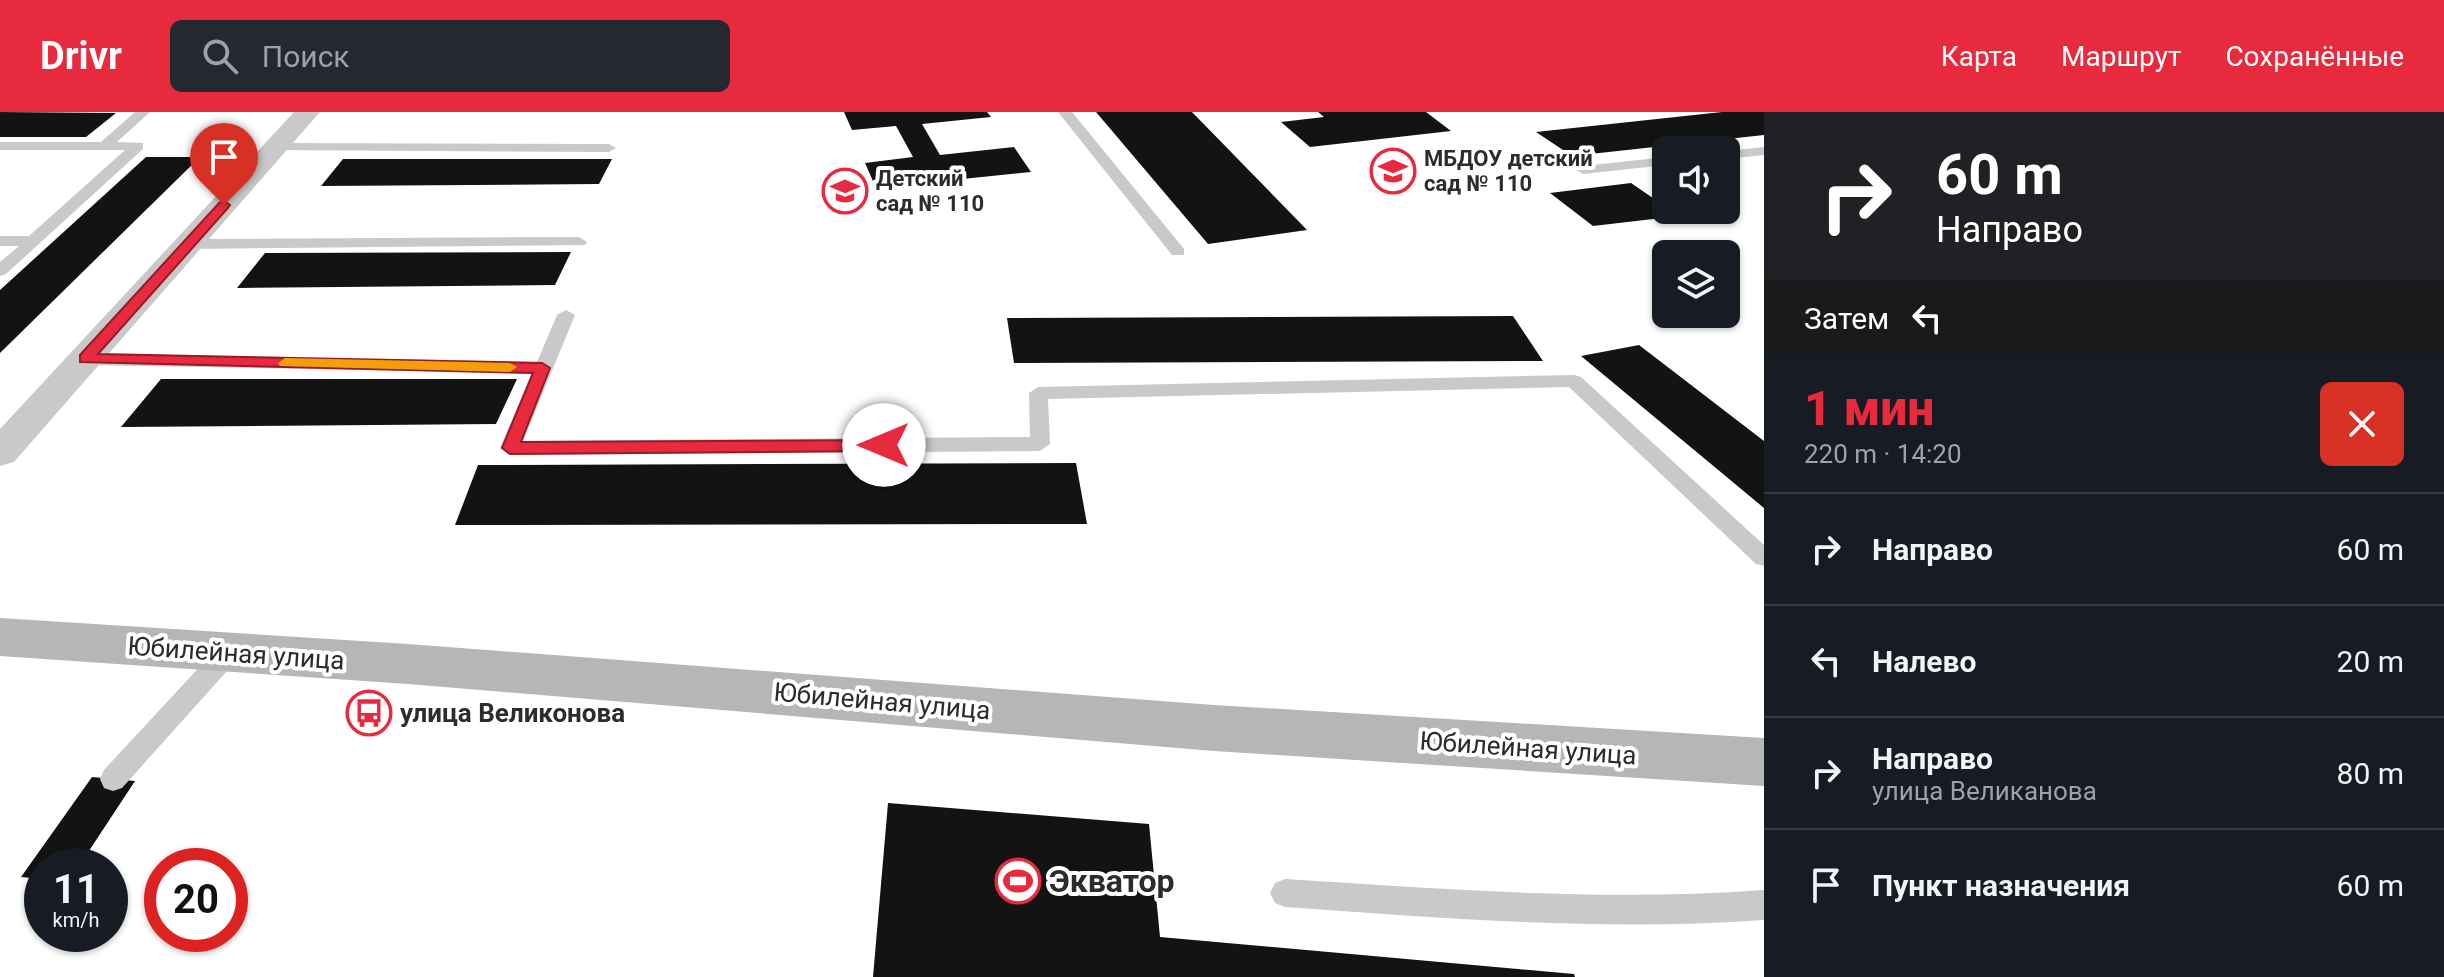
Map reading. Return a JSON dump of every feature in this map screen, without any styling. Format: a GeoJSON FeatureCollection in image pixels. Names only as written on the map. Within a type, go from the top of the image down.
{"type":"FeatureCollection","features":[{"type":"Feature","properties":{"kind":"street"},"geometry":{"type":"LineString","coordinates":[[0,453],[308,112]]}},
{"type":"Feature","properties":{"kind":"street","name":"Юбилейная улица"},"geometry":{"type":"LineString","coordinates":[[0,637],[408,664],[1214,728],[1764,762]]}},
{"type":"Feature","properties":{"kind":"lane"},"geometry":{"type":"LineString","coordinates":[[104,146],[143,112]]}},
{"type":"Feature","properties":{"kind":"lane"},"geometry":{"type":"LineString","coordinates":[[1065,112],[1178,252]]}},
{"type":"Feature","properties":{"kind":"lane"},"geometry":{"type":"LineString","coordinates":[[0,146],[138,146],[0,271]]}},
{"type":"Feature","properties":{"kind":"lane"},"geometry":{"type":"LineString","coordinates":[[276,147],[609,148]]}},
{"type":"Feature","properties":{"kind":"lane"},"geometry":{"type":"LineString","coordinates":[[1740,154],[1764,151]]}},
{"type":"Feature","properties":{"kind":"lane"},"geometry":{"type":"LineString","coordinates":[[1583,170],[1652,163]]}},
{"type":"Feature","properties":{"kind":"lane"},"geometry":{"type":"LineString","coordinates":[[0,241],[33,241]]}},
{"type":"Feature","properties":{"kind":"lane"},"geometry":{"type":"LineString","coordinates":[[189,244],[579,242]]}},
{"type":"Feature","properties":{"kind":"lane"},"geometry":{"type":"LineString","coordinates":[[567,315],[510,448],[1040,444],[1038,393],[1574,381],[1764,558]]}},
{"type":"Feature","properties":{"kind":"lane"},"geometry":{"type":"LineString","coordinates":[[86,359],[542,368]]}},
{"type":"Feature","properties":{"kind":"lane"},"geometry":{"type":"LineString","coordinates":[[113,779],[227,654]]}},
{"type":"Feature","properties":{"kind":"lane"},"geometry":{"type":"LineString","coordinates":[[1285,893],[1555,911],[1719,909],[1764,905]]}},
{"type":"Feature","properties":{"kind":"building"},"geometry":{"type":"Polygon","coordinates":[[[0,112],[116,113],[86,137],[0,137],[0,112]]]}},
{"type":"Feature","properties":{"kind":"building"},"geometry":{"type":"Polygon","coordinates":[[[844,112],[987,112],[991,117],[922,124],[940,155],[1014,147],[1031,172],[876,188],[865,163],[913,157],[896,126],[852,130],[844,112]]]}},
{"type":"Feature","properties":{"kind":"building"},"geometry":{"type":"Polygon","coordinates":[[[1096,112],[1192,112],[1307,230],[1208,244],[1096,112]]]}},
{"type":"Feature","properties":{"kind":"building"},"geometry":{"type":"Polygon","coordinates":[[[1318,112],[1426,112],[1451,131],[1310,147],[1281,122],[1324,117],[1318,112]]]}},
{"type":"Feature","properties":{"kind":"building"},"geometry":{"type":"Polygon","coordinates":[[[1722,112],[1764,112],[1764,135],[1740,138],[1652,136],[1652,147],[1572,156],[1536,132],[1722,112]]]}},
{"type":"Feature","properties":{"kind":"building"},"geometry":{"type":"Polygon","coordinates":[[[146,157],[200,157],[0,353],[0,290],[146,157]]]}},
{"type":"Feature","properties":{"kind":"building"},"geometry":{"type":"Polygon","coordinates":[[[343,159],[612,159],[599,184],[321,186],[343,159]]]}},
{"type":"Feature","properties":{"kind":"building"},"geometry":{"type":"Polygon","coordinates":[[[1631,183],[1652,197],[1652,219],[1593,226],[1550,193],[1631,183]]]}},
{"type":"Feature","properties":{"kind":"building"},"geometry":{"type":"Polygon","coordinates":[[[571,252],[555,285],[237,288],[265,253],[571,252]]]}},
{"type":"Feature","properties":{"kind":"building"},"geometry":{"type":"Polygon","coordinates":[[[1513,316],[1543,361],[1014,363],[1007,318],[1513,316]]]}},
{"type":"Feature","properties":{"kind":"building"},"geometry":{"type":"Polygon","coordinates":[[[1639,345],[1764,441],[1764,508],[1581,356],[1639,345]]]}},
{"type":"Feature","properties":{"kind":"building"},"geometry":{"type":"Polygon","coordinates":[[[161,379],[517,379],[496,424],[121,427],[161,379]]]}},
{"type":"Feature","properties":{"kind":"building"},"geometry":{"type":"Polygon","coordinates":[[[1076,463],[1087,524],[455,525],[478,465],[1076,463]]]}},
{"type":"Feature","properties":{"kind":"building"},"geometry":{"type":"Polygon","coordinates":[[[92,777],[135,781],[91,848],[42,848],[92,777]]]}},
{"type":"Feature","properties":{"kind":"building","name":"Экватор"},"geometry":{"type":"Polygon","coordinates":[[[888,803],[1149,824],[1160,937],[1574,974],[1575,977],[873,977],[888,803]]]}},
{"type":"Feature","properties":{"kind":"slow traffic"},"geometry":{"type":"LineString","coordinates":[[285,363],[510,367]]}},
{"type":"Feature","properties":{"kind":"place","name":"МБДОУ детский сад № 110"},"geometry":{"type":"Point","coordinates":[1393,171]}},
{"type":"Feature","properties":{"kind":"place","name":"Детский сад № 110"},"geometry":{"type":"Point","coordinates":[845,191]}},
{"type":"Feature","properties":{"kind":"place","name":"улица Великонова"},"geometry":{"type":"Point","coordinates":[369,713]}},
{"type":"Feature","properties":{"kind":"place","name":"Экватор"},"geometry":{"type":"Point","coordinates":[1018,881]}},
{"type":"Feature","properties":{"kind":"route"},"geometry":{"type":"LineString","coordinates":[[224,205],[86,359],[542,368],[510,448],[884,445]]}}]}
